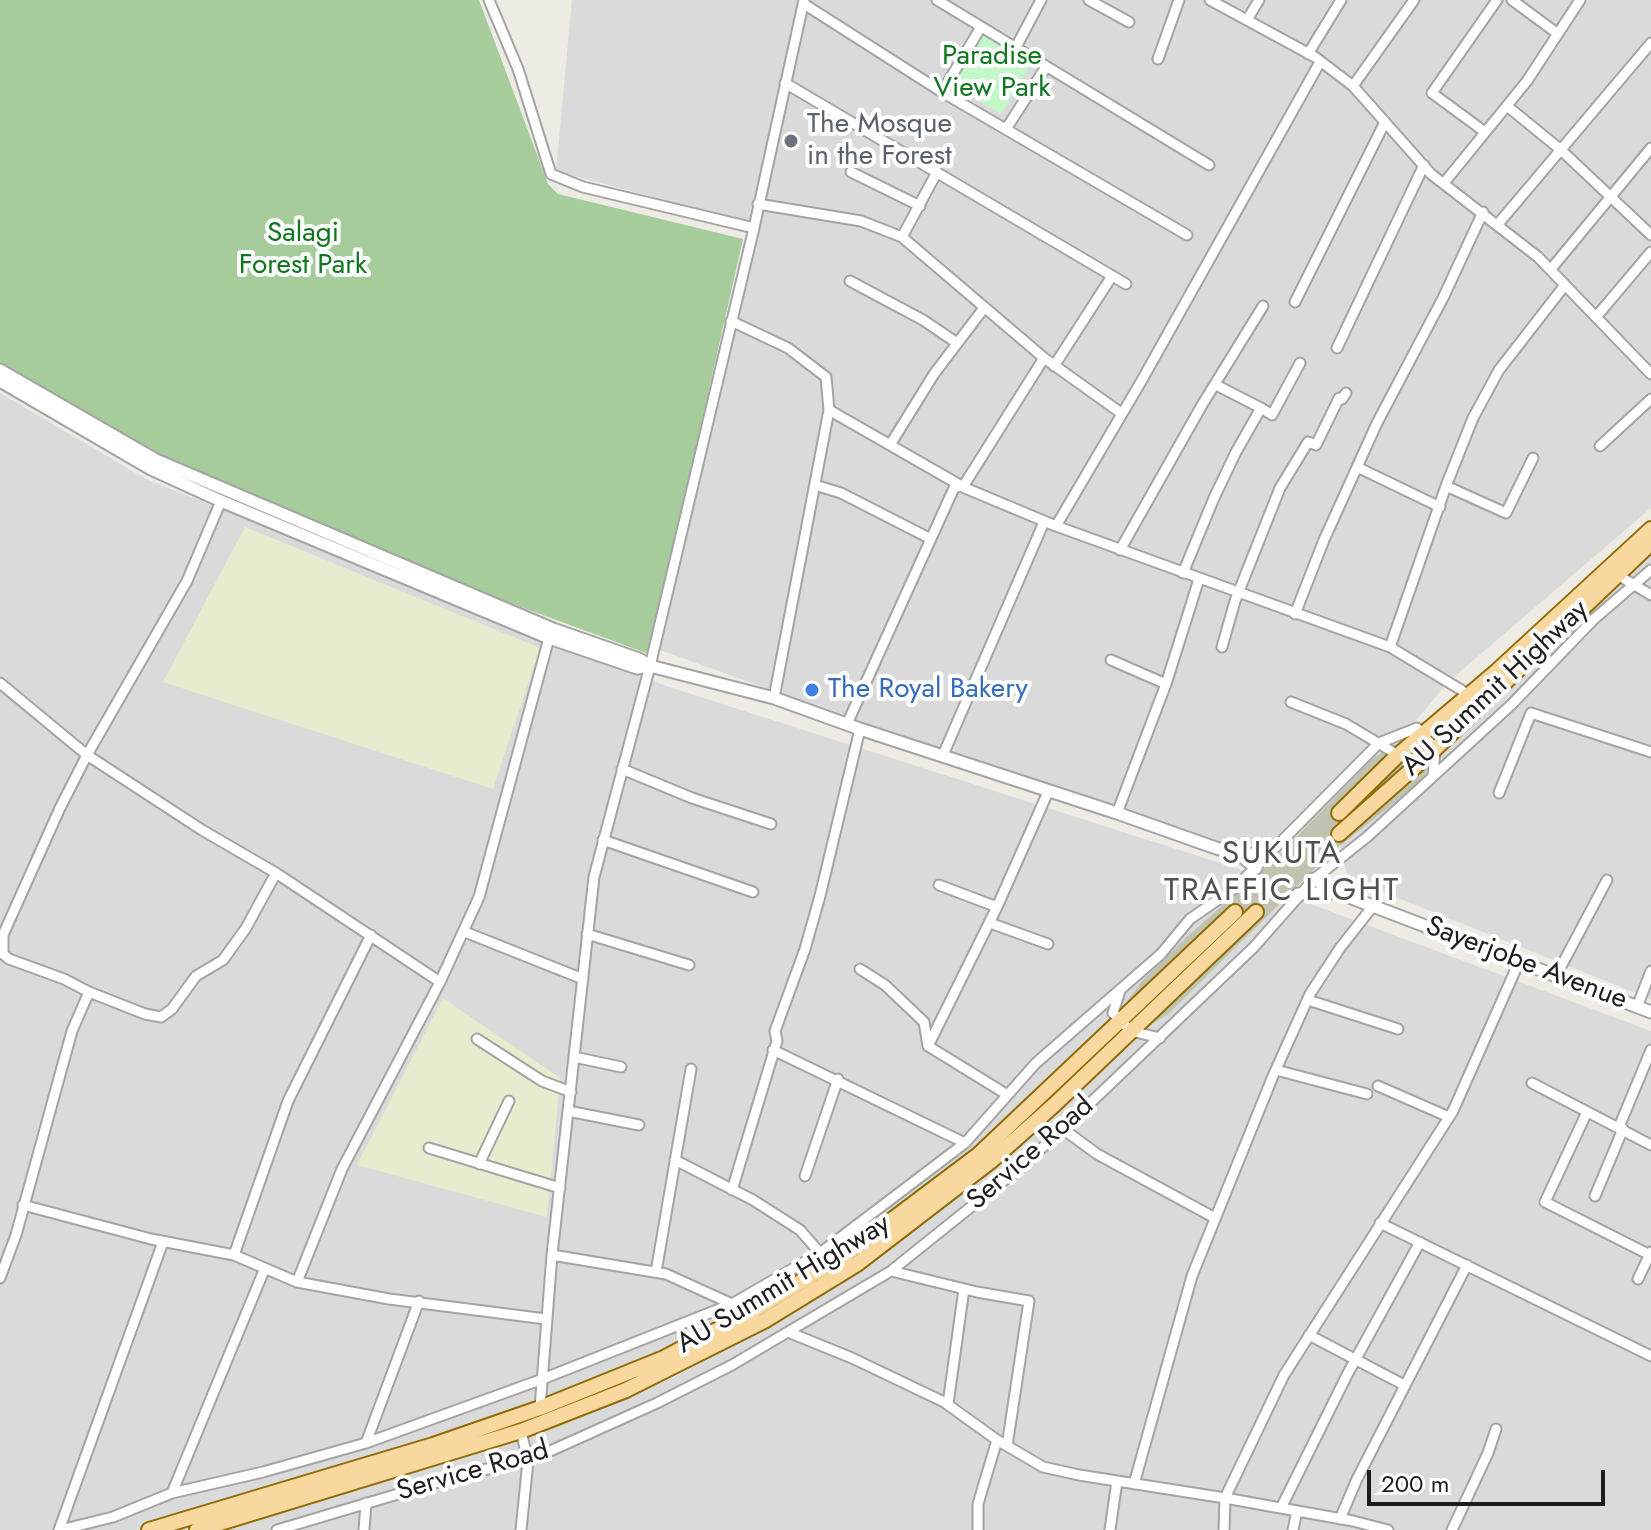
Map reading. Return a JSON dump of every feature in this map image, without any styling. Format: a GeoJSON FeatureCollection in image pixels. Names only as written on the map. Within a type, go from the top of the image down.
{"type":"FeatureCollection","features":[{"type":"Feature","properties":{"kind":"main road","name":"AU Summit Highway"},"geometry":{"type":"LineString","coordinates":[[1344,808],[1398,755],[1497,671],[1651,529]]}},
{"type":"Feature","properties":{"kind":"main road","name":"AU Summit Highway"},"geometry":{"type":"LineString","coordinates":[[1339,834],[1435,749],[1651,543]]}},
{"type":"Feature","properties":{"kind":"main road","name":"AU Summit Highway"},"geometry":{"type":"LineString","coordinates":[[149,1530],[433,1445],[540,1408],[664,1358],[753,1311],[848,1253],[978,1155],[1235,912]]}},
{"type":"Feature","properties":{"kind":"main road","name":"AU Summit Highway"},"geometry":{"type":"LineString","coordinates":[[197,1530],[521,1431],[614,1395],[764,1321],[857,1264],[991,1161],[1256,912]]}},
{"type":"Feature","properties":{"kind":"street"},"geometry":{"type":"LineString","coordinates":[[489,0],[518,69],[551,174],[583,187],[754,228]]}},
{"type":"Feature","properties":{"kind":"street"},"geometry":{"type":"LineString","coordinates":[[937,0],[1209,165]]}},
{"type":"Feature","properties":{"kind":"street"},"geometry":{"type":"LineString","coordinates":[[1015,49],[1041,0]]}},
{"type":"Feature","properties":{"kind":"street"},"geometry":{"type":"LineString","coordinates":[[1089,0],[1129,22]]}},
{"type":"Feature","properties":{"kind":"street"},"geometry":{"type":"LineString","coordinates":[[1158,59],[1179,0]]}},
{"type":"Feature","properties":{"kind":"street"},"geometry":{"type":"LineString","coordinates":[[1210,0],[1308,54],[1353,86],[1424,165],[1551,269],[1649,367]]}},
{"type":"Feature","properties":{"kind":"street"},"geometry":{"type":"LineString","coordinates":[[1247,20],[1259,0]]}},
{"type":"Feature","properties":{"kind":"street"},"geometry":{"type":"LineString","coordinates":[[1308,54],[1341,0]]}},
{"type":"Feature","properties":{"kind":"street"},"geometry":{"type":"LineString","coordinates":[[1353,86],[1414,0]]}},
{"type":"Feature","properties":{"kind":"street"},"geometry":{"type":"LineString","coordinates":[[1485,132],[1432,93],[1497,0]]}},
{"type":"Feature","properties":{"kind":"street"},"geometry":{"type":"LineString","coordinates":[[1512,0],[1558,34]]}},
{"type":"Feature","properties":{"kind":"street"},"geometry":{"type":"LineString","coordinates":[[1444,183],[1507,106],[1580,0]]}},
{"type":"Feature","properties":{"kind":"street"},"geometry":{"type":"LineString","coordinates":[[540,1408],[552,1255],[594,877],[650,666],[804,2],[942,92],[1187,235]]}},
{"type":"Feature","properties":{"kind":"street"},"geometry":{"type":"LineString","coordinates":[[942,92],[981,27]]}},
{"type":"Feature","properties":{"kind":"street"},"geometry":{"type":"LineString","coordinates":[[1498,224],[1651,43]]}},
{"type":"Feature","properties":{"kind":"street"},"geometry":{"type":"LineString","coordinates":[[1056,526],[1320,62]]}},
{"type":"Feature","properties":{"kind":"street"},"geometry":{"type":"LineString","coordinates":[[1006,129],[1046,67]]}},
{"type":"Feature","properties":{"kind":"street"},"geometry":{"type":"LineString","coordinates":[[785,83],[1126,284]]}},
{"type":"Feature","properties":{"kind":"street"},"geometry":{"type":"LineString","coordinates":[[1507,106],[1561,150],[1651,235]]}},
{"type":"Feature","properties":{"kind":"street"},"geometry":{"type":"LineString","coordinates":[[1295,302],[1385,122]]}},
{"type":"Feature","properties":{"kind":"street"},"geometry":{"type":"LineString","coordinates":[[1551,269],[1651,148]]}},
{"type":"Feature","properties":{"kind":"street"},"geometry":{"type":"LineString","coordinates":[[1337,348],[1424,165]]}},
{"type":"Feature","properties":{"kind":"street"},"geometry":{"type":"LineString","coordinates":[[851,172],[920,206]]}},
{"type":"Feature","properties":{"kind":"street"},"geometry":{"type":"LineString","coordinates":[[902,237],[937,172]]}},
{"type":"Feature","properties":{"kind":"street"},"geometry":{"type":"LineString","coordinates":[[758,204],[861,221],[902,237],[1044,358],[1121,413]]}},
{"type":"Feature","properties":{"kind":"street"},"geometry":{"type":"LineString","coordinates":[[1295,614],[1357,467],[1483,212]]}},
{"type":"Feature","properties":{"kind":"street"},"geometry":{"type":"LineString","coordinates":[[1596,317],[1651,252]]}},
{"type":"Feature","properties":{"kind":"street"},"geometry":{"type":"LineString","coordinates":[[1054,366],[1112,276]]}},
{"type":"Feature","properties":{"kind":"street"},"geometry":{"type":"LineString","coordinates":[[850,281],[923,320],[957,343]]}},
{"type":"Feature","properties":{"kind":"street"},"geometry":{"type":"LineString","coordinates":[[1390,647],[1473,418],[1499,370],[1565,285]]}},
{"type":"Feature","properties":{"kind":"street"},"geometry":{"type":"LineString","coordinates":[[1120,550],[1263,306]]}},
{"type":"Feature","properties":{"kind":"street"},"geometry":{"type":"LineString","coordinates":[[890,445],[934,374],[984,308]]}},
{"type":"Feature","properties":{"kind":"street"},"geometry":{"type":"LineString","coordinates":[[731,321],[788,348],[826,377],[829,410],[774,698]]}},
{"type":"Feature","properties":{"kind":"street"},"geometry":{"type":"LineString","coordinates":[[847,724],[954,488],[964,485],[1044,358]]}},
{"type":"Feature","properties":{"kind":"street"},"geometry":{"type":"LineString","coordinates":[[1216,385],[1272,415],[1300,363]]}},
{"type":"Feature","properties":{"kind":"street"},"geometry":{"type":"LineString","coordinates":[[0,370],[156,460],[553,629],[639,659],[650,666],[774,698],[1117,813],[1240,855],[1256,868]]}},
{"type":"Feature","properties":{"kind":"street"},"geometry":{"type":"LineString","coordinates":[[0,381],[151,469],[221,501],[549,638],[637,668],[650,666]]}},
{"type":"Feature","properties":{"kind":"street"},"geometry":{"type":"LineString","coordinates":[[1222,647],[1239,593],[1280,488],[1308,442],[1316,445],[1339,398],[1342,399],[1346,393]]}},
{"type":"Feature","properties":{"kind":"street"},"geometry":{"type":"LineString","coordinates":[[1600,446],[1651,399]]}},
{"type":"Feature","properties":{"kind":"street"},"geometry":{"type":"LineString","coordinates":[[1183,573],[1214,498],[1261,408]]}},
{"type":"Feature","properties":{"kind":"street"},"geometry":{"type":"LineString","coordinates":[[829,410],[960,485],[1044,522],[1390,647],[1468,694]]}},
{"type":"Feature","properties":{"kind":"street"},"geometry":{"type":"LineString","coordinates":[[1446,486],[1506,513],[1533,458]]}},
{"type":"Feature","properties":{"kind":"street"},"geometry":{"type":"LineString","coordinates":[[1357,467],[1440,507]]}},
{"type":"Feature","properties":{"kind":"street"},"geometry":{"type":"LineString","coordinates":[[815,485],[841,493],[931,539]]}},
{"type":"Feature","properties":{"kind":"street"},"geometry":{"type":"LineString","coordinates":[[221,501],[187,581],[87,755],[3,935],[3,954],[156,1017],[167,1015],[196,976],[216,966],[230,952],[276,873]]}},
{"type":"Feature","properties":{"kind":"street"},"geometry":{"type":"LineString","coordinates":[[943,755],[1044,522]]}},
{"type":"Feature","properties":{"kind":"street","name":"Service Road"},"geometry":{"type":"LineString","coordinates":[[277,1530],[472,1472],[528,1461],[657,1403],[732,1365],[891,1271],[1022,1166],[1063,1129],[1254,947],[1298,894],[1367,837],[1511,705],[1594,619],[1651,570]]}},
{"type":"Feature","properties":{"kind":"street"},"geometry":{"type":"LineString","coordinates":[[1616,574],[1651,595]]}},
{"type":"Feature","properties":{"kind":"street"},"geometry":{"type":"LineString","coordinates":[[1117,813],[1166,684],[1199,579]]}},
{"type":"Feature","properties":{"kind":"street"},"geometry":{"type":"LineString","coordinates":[[297,1282],[342,1169],[440,982],[479,897],[549,638]]}},
{"type":"Feature","properties":{"kind":"street"},"geometry":{"type":"LineString","coordinates":[[1111,660],[1166,684]]}},
{"type":"Feature","properties":{"kind":"street"},"geometry":{"type":"LineString","coordinates":[[0,683],[87,755],[202,830],[276,873],[440,982]]}},
{"type":"Feature","properties":{"kind":"street"},"geometry":{"type":"LineString","coordinates":[[1291,702],[1346,724],[1398,755]]}},
{"type":"Feature","properties":{"kind":"street"},"geometry":{"type":"LineString","coordinates":[[1499,793],[1531,713],[1651,752]]}},
{"type":"Feature","properties":{"kind":"street"},"geometry":{"type":"LineString","coordinates":[[1379,743],[1417,728],[1435,749],[1433,776]]}},
{"type":"Feature","properties":{"kind":"street"},"geometry":{"type":"LineString","coordinates":[[732,1190],[777,1041],[775,1031],[805,949],[820,896],[860,729]]}},
{"type":"Feature","properties":{"kind":"street","name":"Service Road"},"geometry":{"type":"LineString","coordinates":[[60,1530],[113,1517],[172,1493],[366,1443],[540,1380],[732,1304],[820,1253],[965,1143],[1036,1063],[1161,954],[1190,919],[1236,887],[1379,743]]}},
{"type":"Feature","properties":{"kind":"street"},"geometry":{"type":"LineString","coordinates":[[622,769],[692,798],[771,824]]}},
{"type":"Feature","properties":{"kind":"street"},"geometry":{"type":"LineString","coordinates":[[928,1046],[990,923],[1048,792]]}},
{"type":"Feature","properties":{"kind":"street"},"geometry":{"type":"LineString","coordinates":[[603,840],[753,892]]}},
{"type":"Feature","properties":{"kind":"street"},"geometry":{"type":"LineString","coordinates":[[1240,855],[1271,853]]}},
{"type":"Feature","properties":{"kind":"street","name":"Sayerjobe Avenue"},"geometry":{"type":"LineString","coordinates":[[1314,879],[1336,892],[1651,1012]]}},
{"type":"Feature","properties":{"kind":"street"},"geometry":{"type":"LineString","coordinates":[[1556,976],[1607,880]]}},
{"type":"Feature","properties":{"kind":"street"},"geometry":{"type":"LineString","coordinates":[[939,885],[997,907]]}},
{"type":"Feature","properties":{"kind":"street"},"geometry":{"type":"LineString","coordinates":[[1298,894],[1336,892]]}},
{"type":"Feature","properties":{"kind":"street"},"geometry":{"type":"LineString","coordinates":[[1134,1484],[1192,1276],[1276,1070],[1308,1000],[1340,948],[1373,906]]}},
{"type":"Feature","properties":{"kind":"street"},"geometry":{"type":"LineString","coordinates":[[990,923],[1048,944]]}},
{"type":"Feature","properties":{"kind":"street"},"geometry":{"type":"LineString","coordinates":[[465,932],[583,979]]}},
{"type":"Feature","properties":{"kind":"street"},"geometry":{"type":"LineString","coordinates":[[587,934],[689,965]]}},
{"type":"Feature","properties":{"kind":"street"},"geometry":{"type":"LineString","coordinates":[[234,1255],[288,1101],[371,935]]}},
{"type":"Feature","properties":{"kind":"street"},"geometry":{"type":"LineString","coordinates":[[1224,1530],[1225,1498],[1284,1375],[1449,1117],[1519,962]]}},
{"type":"Feature","properties":{"kind":"street"},"geometry":{"type":"LineString","coordinates":[[860,969],[885,985],[924,1022],[928,1046],[1006,1094]]}},
{"type":"Feature","properties":{"kind":"street"},"geometry":{"type":"LineString","coordinates":[[1637,1007],[1651,971]]}},
{"type":"Feature","properties":{"kind":"street"},"geometry":{"type":"LineString","coordinates":[[1121,988],[1113,1013],[1131,1031],[1160,1038]]}},
{"type":"Feature","properties":{"kind":"street"},"geometry":{"type":"LineString","coordinates":[[0,1278],[45,1135],[68,1043],[89,992]]}},
{"type":"Feature","properties":{"kind":"street"},"geometry":{"type":"LineString","coordinates":[[1308,1000],[1398,1029]]}},
{"type":"Feature","properties":{"kind":"street"},"geometry":{"type":"LineString","coordinates":[[477,1039],[542,1081],[571,1092]]}},
{"type":"Feature","properties":{"kind":"street"},"geometry":{"type":"LineString","coordinates":[[773,1050],[965,1143]]}},
{"type":"Feature","properties":{"kind":"street"},"geometry":{"type":"LineString","coordinates":[[1595,1196],[1651,1050]]}},
{"type":"Feature","properties":{"kind":"street"},"geometry":{"type":"LineString","coordinates":[[574,1057],[621,1067]]}},
{"type":"Feature","properties":{"kind":"street"},"geometry":{"type":"LineString","coordinates":[[656,1272],[691,1069]]}},
{"type":"Feature","properties":{"kind":"street"},"geometry":{"type":"LineString","coordinates":[[1276,1070],[1367,1094]]}},
{"type":"Feature","properties":{"kind":"street"},"geometry":{"type":"LineString","coordinates":[[805,1176],[838,1079]]}},
{"type":"Feature","properties":{"kind":"street"},"geometry":{"type":"LineString","coordinates":[[1532,1083],[1651,1145]]}},
{"type":"Feature","properties":{"kind":"street"},"geometry":{"type":"LineString","coordinates":[[1378,1086],[1449,1117]]}},
{"type":"Feature","properties":{"kind":"street"},"geometry":{"type":"LineString","coordinates":[[479,1164],[509,1101]]}},
{"type":"Feature","properties":{"kind":"street"},"geometry":{"type":"LineString","coordinates":[[568,1111],[639,1125]]}},
{"type":"Feature","properties":{"kind":"street"},"geometry":{"type":"LineString","coordinates":[[1587,1112],[1545,1202],[1650,1253],[1638,1279]]}},
{"type":"Feature","properties":{"kind":"street"},"geometry":{"type":"LineString","coordinates":[[1063,1129],[1097,1154],[1215,1218]]}},
{"type":"Feature","properties":{"kind":"street"},"geometry":{"type":"LineString","coordinates":[[429,1148],[560,1188]]}},
{"type":"Feature","properties":{"kind":"street"},"geometry":{"type":"LineString","coordinates":[[675,1160],[800,1230],[820,1253]]}},
{"type":"Feature","properties":{"kind":"street"},"geometry":{"type":"LineString","coordinates":[[23,1205],[163,1242],[234,1255],[297,1282],[546,1319]]}},
{"type":"Feature","properties":{"kind":"street"},"geometry":{"type":"LineString","coordinates":[[1380,1223],[1651,1356]]}},
{"type":"Feature","properties":{"kind":"street"},"geometry":{"type":"LineString","coordinates":[[60,1530],[163,1242]]}},
{"type":"Feature","properties":{"kind":"street"},"geometry":{"type":"LineString","coordinates":[[1281,1508],[1302,1461],[1420,1242]]}},
{"type":"Feature","properties":{"kind":"street"},"geometry":{"type":"LineString","coordinates":[[552,1255],[656,1272],[732,1304]]}},
{"type":"Feature","properties":{"kind":"street"},"geometry":{"type":"LineString","coordinates":[[1346,1523],[1404,1385],[1467,1265]]}},
{"type":"Feature","properties":{"kind":"street"},"geometry":{"type":"LineString","coordinates":[[172,1493],[265,1268]]}},
{"type":"Feature","properties":{"kind":"street"},"geometry":{"type":"LineString","coordinates":[[891,1271],[1029,1301],[1007,1446]]}},
{"type":"Feature","properties":{"kind":"street"},"geometry":{"type":"LineString","coordinates":[[948,1404],[964,1289]]}},
{"type":"Feature","properties":{"kind":"street"},"geometry":{"type":"LineString","coordinates":[[366,1443],[419,1301]]}},
{"type":"Feature","properties":{"kind":"street"},"geometry":{"type":"LineString","coordinates":[[788,1332],[852,1358],[948,1404],[997,1440],[1043,1467],[1281,1508],[1388,1530]]}},
{"type":"Feature","properties":{"kind":"street"},"geometry":{"type":"LineString","coordinates":[[1309,1335],[1404,1385]]}},
{"type":"Feature","properties":{"kind":"street"},"geometry":{"type":"LineString","coordinates":[[1452,1530],[1496,1429]]}},
{"type":"Feature","properties":{"kind":"street"},"geometry":{"type":"LineString","coordinates":[[521,1431],[528,1461],[521,1530]]}},
{"type":"Feature","properties":{"kind":"street"},"geometry":{"type":"LineString","coordinates":[[978,1530],[980,1497],[997,1440]]}},
{"type":"Feature","properties":{"kind":"street"},"geometry":{"type":"LineString","coordinates":[[1110,1530],[1117,1481]]}},
{"type":"Feature","properties":{"kind":"street"},"geometry":{"type":"LineString","coordinates":[[364,1530],[366,1503]]}},
{"type":"Feature","properties":{"kind":"street"},"geometry":{"type":"LineString","coordinates":[[1293,1530],[1297,1511]]}},
{"type":"Feature","properties":{"kind":"shaded area"},"geometry":{"type":"Polygon","coordinates":[[[572,0],[1651,0],[1651,508],[1448,682],[1339,813],[1282,873],[660,650],[761,226],[556,171],[572,0]]]}},
{"type":"Feature","properties":{"kind":"shaded area"},"geometry":{"type":"Polygon","coordinates":[[[0,393],[146,479],[666,686],[1267,878],[1000,1133],[768,1302],[610,1379],[368,1470],[135,1530],[0,1530],[0,393]]]}},
{"type":"Feature","properties":{"kind":"shaded area"},"geometry":{"type":"Polygon","coordinates":[[[245,527],[540,648],[493,789],[163,682],[245,527]]]}},
{"type":"Feature","properties":{"kind":"shaded area"},"geometry":{"type":"Polygon","coordinates":[[[1651,543],[1651,999],[1348,878],[1339,842],[1651,543]]]}},
{"type":"Feature","properties":{"kind":"shaded area"},"geometry":{"type":"Polygon","coordinates":[[[1407,738],[1421,743],[1427,751],[1428,766],[1423,780],[1331,853],[1167,1015],[1142,1029],[1129,1019],[1123,1007],[1142,981],[1279,855],[1373,758],[1407,738]]]}},
{"type":"Feature","properties":{"kind":"shaded area"},"geometry":{"type":"Polygon","coordinates":[[[1284,894],[1651,1031],[1651,1530],[186,1530],[554,1424],[675,1377],[811,1298],[946,1204],[1116,1054],[1284,894]]]}},
{"type":"Feature","properties":{"kind":"shaded area"},"geometry":{"type":"Polygon","coordinates":[[[443,998],[560,1078],[547,1217],[357,1165],[443,998]]]}},
{"type":"Feature","properties":{"kind":"green space","name":"Salagi Forest Park"},"geometry":{"type":"Polygon","coordinates":[[[0,0],[479,0],[548,184],[558,194],[743,239],[649,654],[412,567],[144,454],[0,373],[0,0]]]}},
{"type":"Feature","properties":{"kind":"green space","name":"Paradise View Park"},"geometry":{"type":"Polygon","coordinates":[[[983,32],[1032,62],[1001,114],[951,84],[983,32]]]}},
{"type":"Feature","properties":{"kind":"place","name":"The Mosque in the Forest"},"geometry":{"type":"Point","coordinates":[791,141]}},
{"type":"Feature","properties":{"kind":"place","name":"The Royal Bakery"},"geometry":{"type":"Point","coordinates":[812,690]}},
{"type":"Feature","properties":{"kind":"district","name":"SUKUTA TRAFFIC LIGHT"},"geometry":{"type":"Point","coordinates":[1282,874]}}]}
